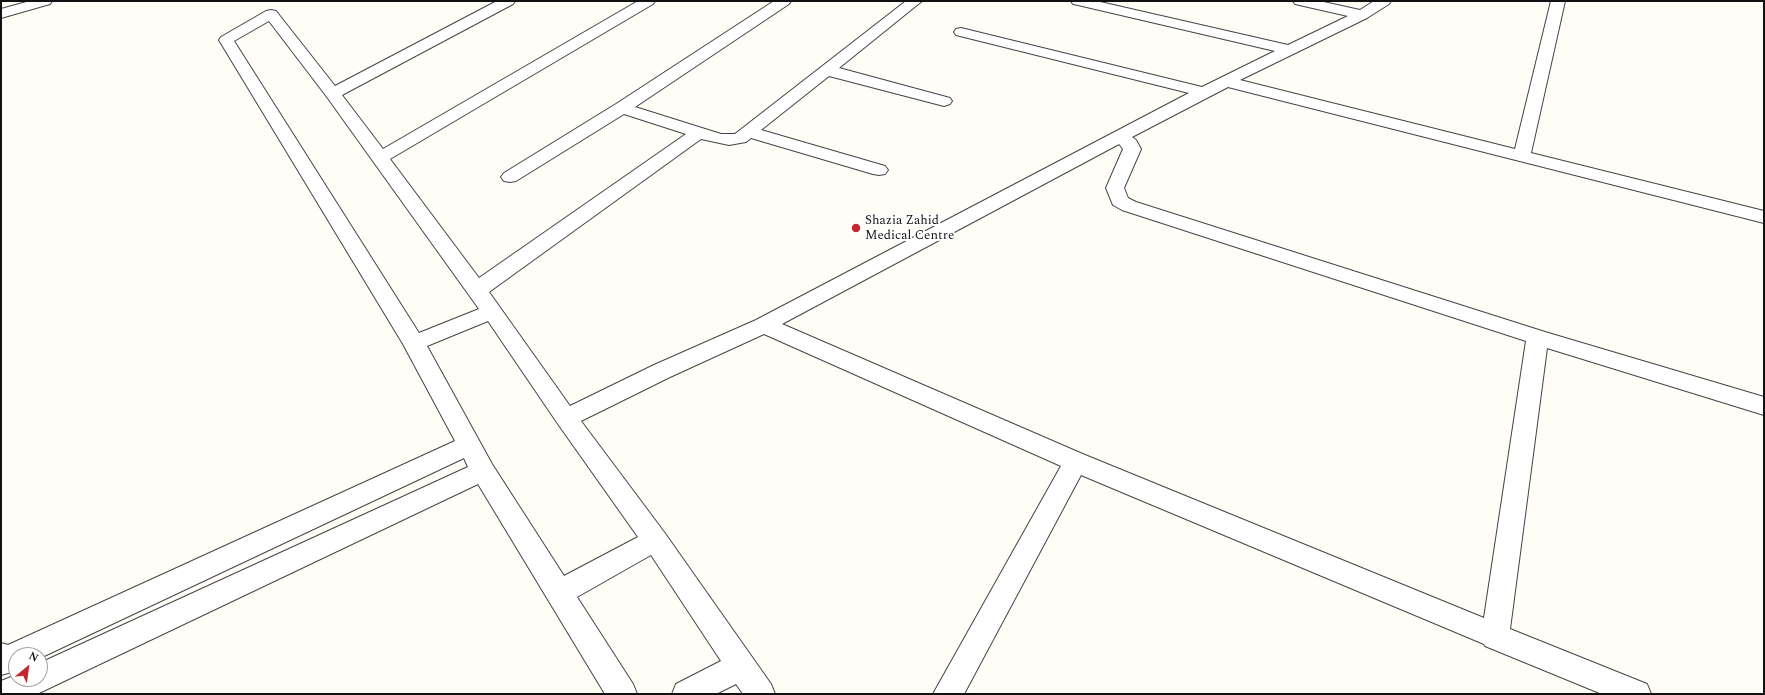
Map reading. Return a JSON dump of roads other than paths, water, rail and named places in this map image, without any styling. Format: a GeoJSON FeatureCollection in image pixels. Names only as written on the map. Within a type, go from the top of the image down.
{"type":"FeatureCollection","features":[{"type":"Feature","properties":{"kind":"street"},"geometry":{"type":"LineString","coordinates":[[1,14],[45,1]]}},
{"type":"Feature","properties":{"kind":"street"},"geometry":{"type":"LineString","coordinates":[[332,94],[508,1]]}},
{"type":"Feature","properties":{"kind":"street"},"geometry":{"type":"LineString","coordinates":[[380,158],[648,1]]}},
{"type":"Feature","properties":{"kind":"street"},"geometry":{"type":"LineString","coordinates":[[510,177],[622,108],[784,1]]}},
{"type":"Feature","properties":{"kind":"street"},"geometry":{"type":"LineString","coordinates":[[622,108],[698,133],[729,140],[740,138],[915,1]]}},
{"type":"Feature","properties":{"kind":"street"},"geometry":{"type":"LineString","coordinates":[[1078,1],[1289,50]]}},
{"type":"Feature","properties":{"kind":"street"},"geometry":{"type":"LineString","coordinates":[[1300,1],[1362,15]]}},
{"type":"Feature","properties":{"kind":"street"},"geometry":{"type":"LineString","coordinates":[[566,418],[662,371],[764,325],[1204,92],[1228,82],[1289,50],[1362,15],[1384,1]]}},
{"type":"Feature","properties":{"kind":"street"},"geometry":{"type":"LineString","coordinates":[[1522,155],[1558,1]]}},
{"type":"Feature","properties":{"kind":"street"},"geometry":{"type":"LineString","coordinates":[[622,694],[483,472],[414,343],[226,40],[267,10],[332,94],[477,290],[566,418],[655,540],[760,694]]}},
{"type":"Feature","properties":{"kind":"street"},"geometry":{"type":"LineString","coordinates":[[961,32],[1204,92]]}},
{"type":"Feature","properties":{"kind":"street"},"geometry":{"type":"LineString","coordinates":[[826,70],[944,101]]}},
{"type":"Feature","properties":{"kind":"street"},"geometry":{"type":"LineString","coordinates":[[1228,82],[1764,217]]}},
{"type":"Feature","properties":{"kind":"street"},"geometry":{"type":"LineString","coordinates":[[749,132],[879,170]]}},
{"type":"Feature","properties":{"kind":"street"},"geometry":{"type":"LineString","coordinates":[[477,290],[698,133]]}},
{"type":"Feature","properties":{"kind":"street"},"geometry":{"type":"LineString","coordinates":[[1121,137],[1130,144],[1132,149],[1115,188],[1120,201],[1129,206],[1537,337],[1764,406]]}},
{"type":"Feature","properties":{"kind":"street"},"geometry":{"type":"LineString","coordinates":[[414,343],[491,312]]}},
{"type":"Feature","properties":{"kind":"street"},"geometry":{"type":"LineString","coordinates":[[764,325],[1076,462],[1495,637],[1636,694]]}},
{"type":"Feature","properties":{"kind":"street"},"geometry":{"type":"LineString","coordinates":[[1495,637],[1537,337]]}},
{"type":"Feature","properties":{"kind":"street"},"geometry":{"type":"LineString","coordinates":[[7,658],[468,445]]}},
{"type":"Feature","properties":{"kind":"street"},"geometry":{"type":"LineString","coordinates":[[948,694],[1076,462]]}},
{"type":"Feature","properties":{"kind":"street"},"geometry":{"type":"LineString","coordinates":[[48,674],[483,472]]}},
{"type":"Feature","properties":{"kind":"street"},"geometry":{"type":"LineString","coordinates":[[558,593],[655,540]]}},
{"type":"Feature","properties":{"kind":"street"},"geometry":{"type":"LineString","coordinates":[[687,694],[742,666]]}},
{"type":"Feature","properties":{"kind":"street"},"geometry":{"type":"LineString","coordinates":[[6,694],[20,687]]}},
{"type":"Feature","properties":{"kind":"place","name":"Shazia Zahid Medical Centre"},"geometry":{"type":"Point","coordinates":[856,228]}}]}
